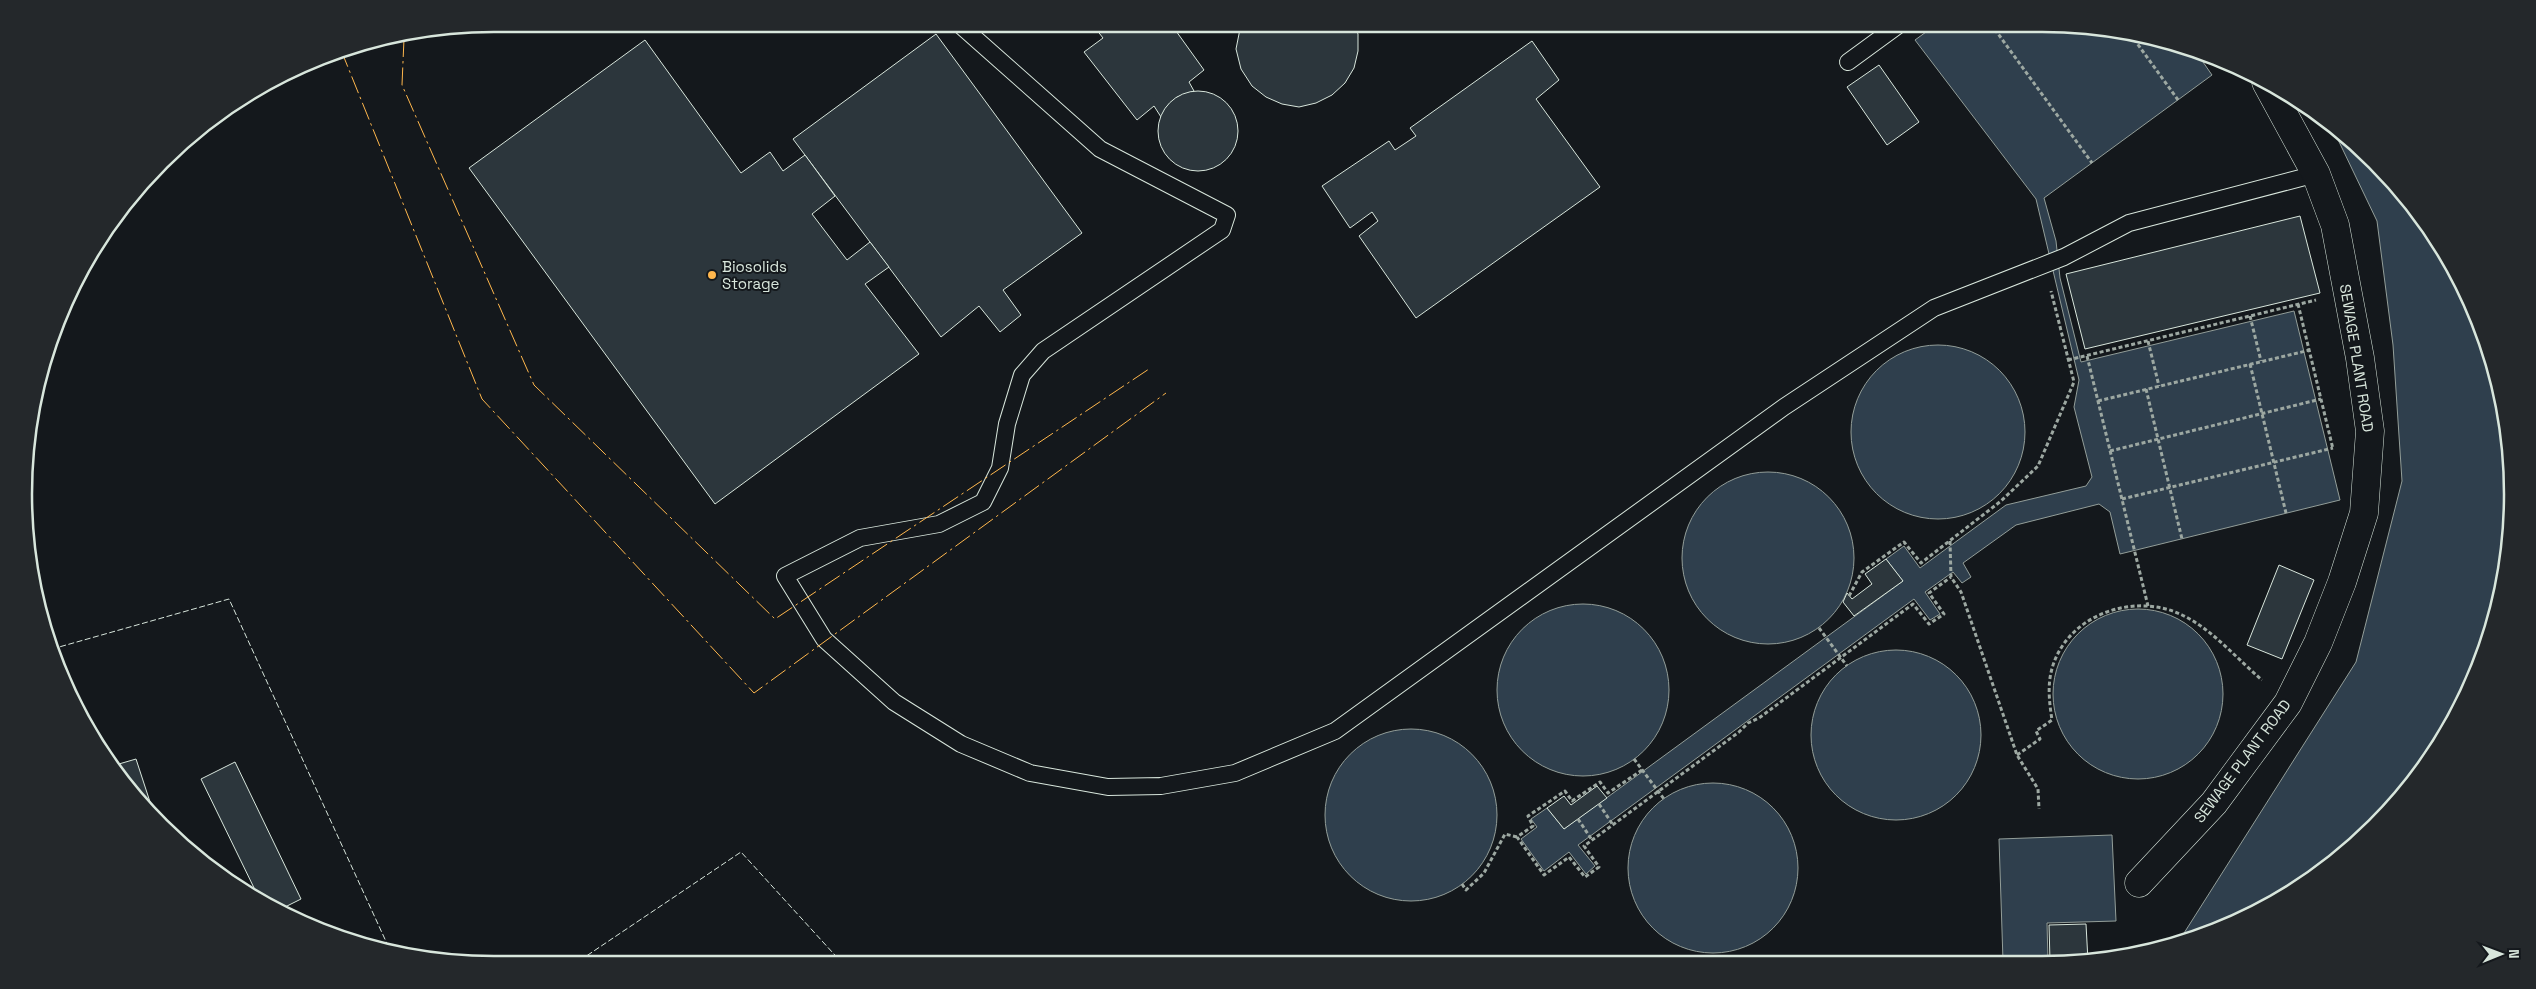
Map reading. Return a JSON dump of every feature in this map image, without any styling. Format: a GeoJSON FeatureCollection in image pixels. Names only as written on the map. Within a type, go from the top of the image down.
{"type":"FeatureCollection","features":[{"type":"Feature","properties":{"kind":"street","name":"SEWAGE PLANT ROAD"},"geometry":{"type":"LineString","coordinates":[[2140,883],[2214,803],[2288,703],[2318,643],[2342,582],[2364,514],[2370,431],[2360,358],[2335,225],[2316,174],[2273,94]]}},
{"type":"Feature","properties":{"kind":"lane"},"geometry":{"type":"LineString","coordinates":[[968,32],[1100,149],[1227,215],[1222,230],[1042,351],[1022,375],[1007,424],[1000,468],[983,502],[939,524],[860,538],[785,576],[824,639],[894,702],[961,744],[1030,773],[1108,787],[1161,786],[1235,774],[1335,731],[1784,407],[1934,308],[2064,257],[2129,223],[2316,174]]}},
{"type":"Feature","properties":{"kind":"lane"},"geometry":{"type":"LineString","coordinates":[[1848,62],[1889,32]]}},
{"type":"Feature","properties":{"kind":"path"},"geometry":{"type":"LineString","coordinates":[[1997,32],[2092,163]]}},
{"type":"Feature","properties":{"kind":"path"},"geometry":{"type":"LineString","coordinates":[[2136,42],[2178,100]]}},
{"type":"Feature","properties":{"kind":"path"},"geometry":{"type":"LineString","coordinates":[[1849,596],[1862,572],[1904,542],[1921,563],[2001,501],[2038,466],[2074,382],[2048,282],[2047,263]]}},
{"type":"Feature","properties":{"kind":"path"},"geometry":{"type":"LineString","coordinates":[[2068,360],[2347,292]]}},
{"type":"Feature","properties":{"kind":"path"},"geometry":{"type":"LineString","coordinates":[[2298,304],[2336,458]]}},
{"type":"Feature","properties":{"kind":"path"},"geometry":{"type":"LineString","coordinates":[[2250,316],[2261,361]]}},
{"type":"Feature","properties":{"kind":"path"},"geometry":{"type":"LineString","coordinates":[[2148,341],[2159,386]]}},
{"type":"Feature","properties":{"kind":"path"},"geometry":{"type":"LineString","coordinates":[[2098,401],[2310,350]]}},
{"type":"Feature","properties":{"kind":"path"},"geometry":{"type":"LineString","coordinates":[[2086,356],[2148,606]]}},
{"type":"Feature","properties":{"kind":"path"},"geometry":{"type":"LineString","coordinates":[[2250,364],[2286,513]]}},
{"type":"Feature","properties":{"kind":"path"},"geometry":{"type":"LineString","coordinates":[[2146,389],[2182,539]]}},
{"type":"Feature","properties":{"kind":"path"},"geometry":{"type":"LineString","coordinates":[[2110,450],[2321,399]]}},
{"type":"Feature","properties":{"kind":"path"},"geometry":{"type":"LineString","coordinates":[[2122,499],[2333,448]]}},
{"type":"Feature","properties":{"kind":"path"},"geometry":{"type":"LineString","coordinates":[[1950,540],[1951,577],[1961,592],[2017,755],[2038,789],[2039,809]]}},
{"type":"Feature","properties":{"kind":"path"},"geometry":{"type":"LineString","coordinates":[[1462,884],[1466,890],[1484,873],[1505,834],[1517,837],[1544,874],[1569,857],[1585,877],[1599,867],[1584,846],[1913,604],[1929,624],[1944,614],[1929,593],[1951,577]]}},
{"type":"Feature","properties":{"kind":"path"},"geometry":{"type":"LineString","coordinates":[[2017,755],[2040,739],[2036,731],[2052,720],[2050,678],[2056,660],[2068,639],[2084,624],[2104,612],[2128,606],[2165,608],[2196,623],[2288,703]]}},
{"type":"Feature","properties":{"kind":"path"},"geometry":{"type":"LineString","coordinates":[[1819,628],[1847,666]]}},
{"type":"Feature","properties":{"kind":"path"},"geometry":{"type":"LineString","coordinates":[[1634,759],[1664,799]]}},
{"type":"Feature","properties":{"kind":"path"},"geometry":{"type":"LineString","coordinates":[[1517,837],[1533,826],[1528,816],[1565,791],[1572,801],[1600,782],[1608,793],[1642,770]]}},
{"type":"Feature","properties":{"kind":"path"},"geometry":{"type":"LineString","coordinates":[[1599,804],[1613,825]]}},
{"type":"Feature","properties":{"kind":"path"},"geometry":{"type":"LineString","coordinates":[[1578,819],[1592,840]]}},
{"type":"Feature","properties":{"kind":"water"},"geometry":{"type":"Polygon","coordinates":[[[1926,32],[2072,33],[2132,41],[2161,48],[2203,62],[2212,75],[2044,198],[2056,241],[2060,278],[2081,362],[2294,311],[2340,500],[2120,554],[2110,512],[2099,504],[2016,525],[1963,563],[1971,577],[1962,583],[1953,572],[1925,592],[1940,614],[1930,620],[1914,599],[1578,845],[1595,866],[1586,874],[1569,852],[1544,871],[1521,839],[1537,827],[1531,819],[1547,808],[1564,829],[1903,581],[1886,559],[1904,546],[1920,568],[2006,505],[2086,486],[2092,477],[2074,407],[2079,380],[2036,199],[1915,40],[1926,32]]]}},
{"type":"Feature","properties":{"kind":"water"},"geometry":{"type":"Polygon","coordinates":[[[2339,141],[2389,190],[2426,238],[2456,290],[2479,346],[2495,404],[2503,464],[2503,525],[2500,555],[2488,614],[2468,671],[2442,726],[2408,776],[2389,799],[2346,842],[2298,879],[2246,909],[2183,934],[2356,662],[2402,481],[2393,345],[2377,221],[2339,141]]]}},
{"type":"Feature","properties":{"kind":"water"},"geometry":{"type":"Polygon","coordinates":[[[1938,345],[1955,347],[1971,352],[1993,365],[2005,377],[2021,407],[2025,432],[2023,449],[2018,465],[2005,487],[1993,499],[1963,515],[1938,519],[1921,517],[1905,512],[1883,499],[1871,487],[1855,457],[1851,432],[1853,415],[1858,399],[1871,377],[1883,365],[1913,349],[1938,345]]]}},
{"type":"Feature","properties":{"kind":"water"},"geometry":{"type":"Polygon","coordinates":[[[1760,472],[1776,472],[1801,478],[1809,482],[1823,491],[1835,503],[1848,525],[1854,558],[1848,591],[1835,613],[1823,625],[1801,638],[1776,644],[1760,644],[1735,638],[1727,634],[1713,625],[1701,613],[1688,591],[1682,566],[1682,550],[1688,525],[1692,517],[1701,503],[1713,491],[1735,478],[1760,472]]]}},
{"type":"Feature","properties":{"kind":"water"},"geometry":{"type":"Polygon","coordinates":[[[1591,604],[1608,607],[1624,614],[1638,623],[1650,635],[1666,665],[1669,690],[1668,707],[1663,723],[1650,745],[1638,757],[1608,773],[1575,776],[1558,773],[1542,766],[1528,757],[1516,745],[1500,715],[1497,682],[1500,665],[1507,649],[1516,635],[1528,623],[1558,607],[1591,604]]]}},
{"type":"Feature","properties":{"kind":"water"},"geometry":{"type":"Polygon","coordinates":[[[2146,609],[2171,615],[2192,628],[2204,640],[2220,669],[2223,694],[2222,711],[2217,727],[2204,748],[2192,760],[2163,776],[2130,779],[2105,773],[2084,760],[2072,748],[2056,719],[2053,686],[2059,661],[2072,640],[2084,628],[2113,612],[2146,609]]]}},
{"type":"Feature","properties":{"kind":"water"},"geometry":{"type":"Polygon","coordinates":[[[1896,650],[1921,654],[1936,660],[1950,669],[1962,681],[1971,695],[1977,710],[1981,735],[1977,760],[1971,775],[1962,789],[1950,801],[1936,810],[1921,816],[1896,820],[1871,816],[1856,810],[1842,801],[1830,789],[1821,775],[1815,760],[1811,735],[1815,710],[1821,695],[1830,681],[1842,669],[1856,660],[1871,654],[1896,650]]]}},
{"type":"Feature","properties":{"kind":"water"},"geometry":{"type":"Polygon","coordinates":[[[1411,729],[1428,731],[1444,736],[1472,754],[1490,782],[1495,798],[1497,815],[1495,832],[1490,848],[1472,876],[1444,894],[1428,899],[1411,901],[1394,899],[1378,894],[1350,876],[1332,848],[1327,832],[1325,815],[1327,798],[1332,782],[1350,754],[1378,736],[1394,731],[1411,729]]]}},
{"type":"Feature","properties":{"kind":"water"},"geometry":{"type":"Polygon","coordinates":[[[1721,783],[1746,789],[1767,802],[1779,814],[1795,843],[1798,868],[1797,885],[1792,901],[1779,922],[1767,934],[1738,950],[1705,953],[1680,947],[1659,934],[1647,922],[1631,893],[1628,860],[1634,835],[1647,814],[1659,802],[1688,786],[1721,783]]]}},
{"type":"Feature","properties":{"kind":"water"},"geometry":{"type":"Polygon","coordinates":[[[2112,835],[2116,921],[2047,923],[2048,956],[2003,956],[1999,839],[2112,835]]]}},
{"type":"Feature","properties":{"kind":"building"},"geometry":{"type":"Polygon","coordinates":[[[1098,32],[1177,32],[1204,70],[1189,82],[1194,91],[1177,97],[1167,106],[1161,117],[1154,106],[1137,120],[1084,52],[1103,38],[1098,32]]]}},
{"type":"Feature","properties":{"kind":"building"},"geometry":{"type":"Polygon","coordinates":[[[1239,32],[1357,32],[1358,34],[1358,51],[1354,68],[1345,83],[1332,95],[1316,103],[1299,107],[1282,104],[1266,97],[1252,86],[1241,69],[1236,49],[1239,32]]]}},
{"type":"Feature","properties":{"kind":"building"},"geometry":{"type":"Polygon","coordinates":[[[936,34],[1082,233],[1003,290],[1021,315],[1000,332],[979,306],[941,337],[793,139],[936,34]]]}},
{"type":"Feature","properties":{"kind":"building","name":"Biosolids Storage"},"geometry":{"type":"Polygon","coordinates":[[[645,40],[741,173],[770,152],[783,171],[805,155],[835,196],[812,214],[847,260],[870,242],[889,267],[865,284],[919,354],[715,504],[469,168],[645,40]]]}},
{"type":"Feature","properties":{"kind":"building"},"geometry":{"type":"Polygon","coordinates":[[[1532,41],[1559,80],[1536,99],[1600,187],[1416,318],[1359,236],[1378,221],[1372,212],[1350,228],[1322,186],[1389,141],[1395,150],[1416,136],[1410,128],[1532,41]]]}},
{"type":"Feature","properties":{"kind":"building"},"geometry":{"type":"Polygon","coordinates":[[[1879,65],[1919,122],[1887,145],[1847,87],[1879,65]]]}},
{"type":"Feature","properties":{"kind":"building"},"geometry":{"type":"Polygon","coordinates":[[[1198,91],[1213,94],[1226,103],[1235,116],[1238,131],[1235,146],[1226,159],[1213,168],[1198,171],[1183,168],[1170,159],[1161,146],[1158,131],[1161,116],[1170,103],[1183,94],[1198,91]]]}},
{"type":"Feature","properties":{"kind":"building"},"geometry":{"type":"Polygon","coordinates":[[[2300,216],[2320,293],[2085,349],[2066,274],[2300,216]]]}},
{"type":"Feature","properties":{"kind":"building"},"geometry":{"type":"Polygon","coordinates":[[[1886,559],[1903,581],[1854,616],[1843,602],[1847,593],[1852,599],[1872,584],[1865,574],[1886,559]]]}},
{"type":"Feature","properties":{"kind":"building"},"geometry":{"type":"Polygon","coordinates":[[[2279,565],[2314,580],[2282,659],[2247,645],[2279,565]]]}},
{"type":"Feature","properties":{"kind":"building"},"geometry":{"type":"Polygon","coordinates":[[[136,759],[150,802],[128,776],[119,764],[136,759]]]}},
{"type":"Feature","properties":{"kind":"building"},"geometry":{"type":"Polygon","coordinates":[[[235,762],[301,899],[286,907],[255,890],[201,779],[235,762]]]}},
{"type":"Feature","properties":{"kind":"building"},"geometry":{"type":"Polygon","coordinates":[[[1597,786],[1607,798],[1564,829],[1547,808],[1564,796],[1571,805],[1597,786]]]}},
{"type":"Feature","properties":{"kind":"building"},"geometry":{"type":"Polygon","coordinates":[[[2086,924],[2088,954],[2050,956],[2049,925],[2086,924]]]}},
{"type":"Feature","properties":{"kind":"fence"},"geometry":{"type":"LineString","coordinates":[[59,647],[229,599],[387,944]]}},
{"type":"Feature","properties":{"kind":"fence"},"geometry":{"type":"LineString","coordinates":[[586,956],[741,852],[836,956]]}},
{"type":"Feature","properties":{"kind":"power"},"geometry":{"type":"LineString","coordinates":[[404,41],[402,85],[534,385],[775,619],[1149,369]]}},
{"type":"Feature","properties":{"kind":"power"},"geometry":{"type":"LineString","coordinates":[[344,58],[482,399],[754,693],[1166,393]]}},
{"type":"Feature","properties":{"kind":"place","name":"Biosolids Storage"},"geometry":{"type":"Point","coordinates":[712,275]}}]}
